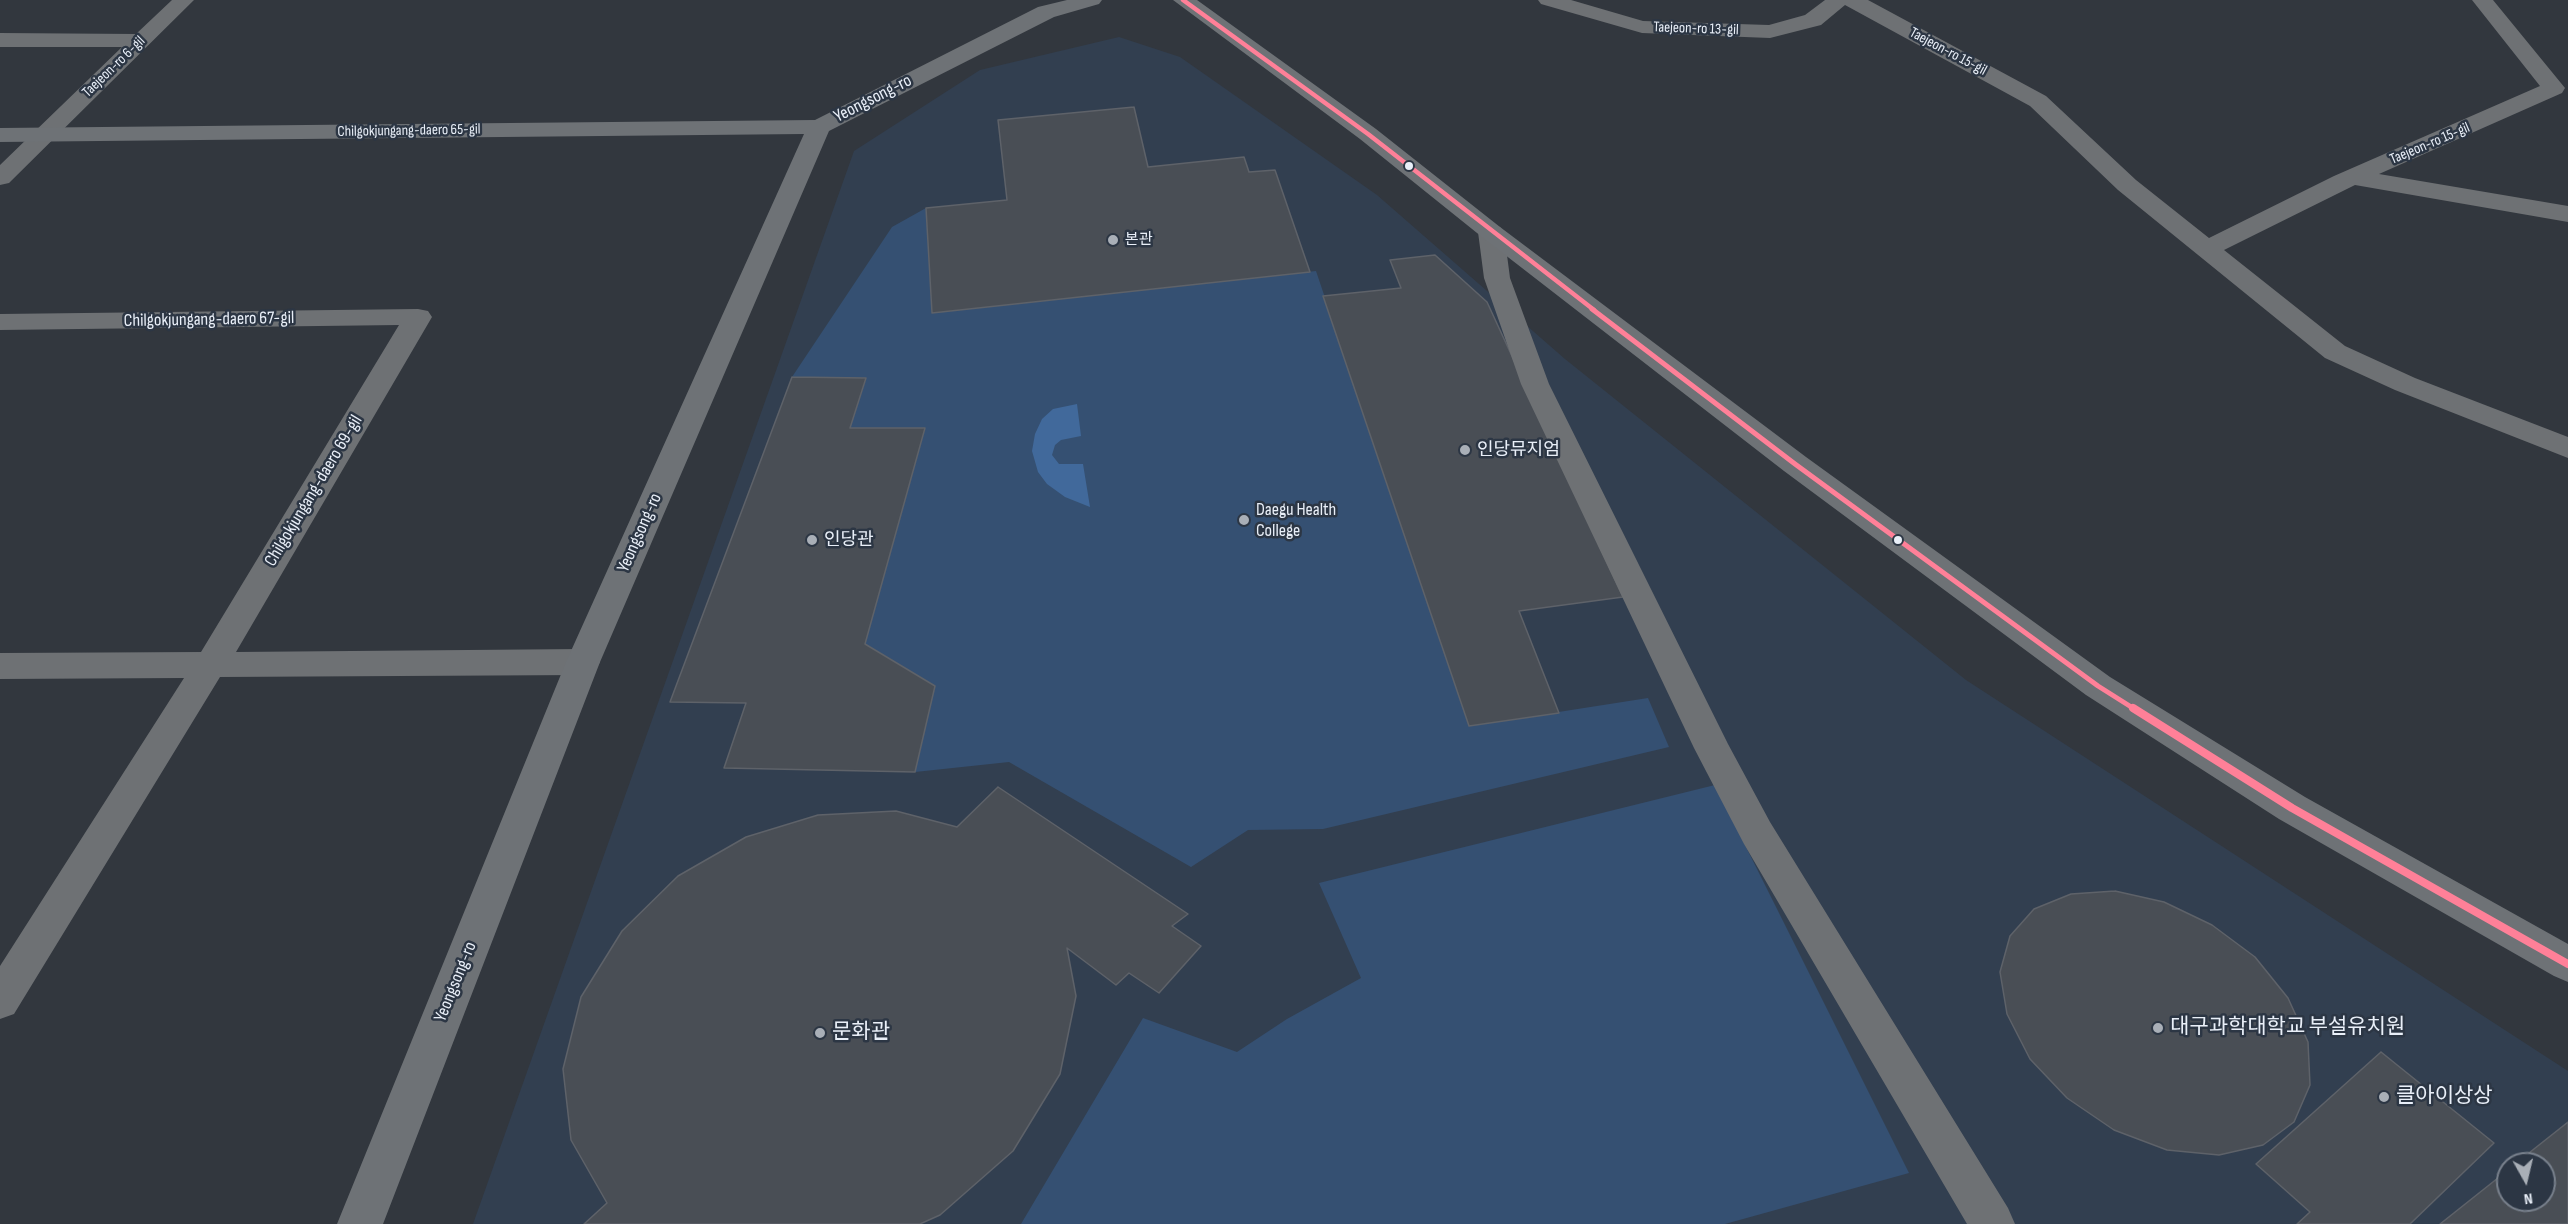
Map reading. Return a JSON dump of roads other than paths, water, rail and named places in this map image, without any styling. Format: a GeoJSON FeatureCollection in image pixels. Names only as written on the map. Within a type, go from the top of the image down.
{"type":"FeatureCollection","features":[{"type":"Feature","properties":{"kind":"main road","name":"Yeongsong-ro"},"geometry":{"type":"LineString","coordinates":[[360,1224],[583,662],[819,127],[1046,12],[1092,0]]}},
{"type":"Feature","properties":{"kind":"main road"},"geometry":{"type":"LineString","coordinates":[[1183,0],[1368,134],[1491,232],[1795,464],[2098,686],[2292,808],[2568,964]]}},
{"type":"Feature","properties":{"kind":"main road","name":"Chilgokjungang-daero 65-gil"},"geometry":{"type":"LineString","coordinates":[[0,135],[819,127]]}},
{"type":"Feature","properties":{"kind":"street","name":"Taejeon-ro 6-gil"},"geometry":{"type":"LineString","coordinates":[[0,178],[184,0]]}},
{"type":"Feature","properties":{"kind":"street","name":"Taejeon-ro 13-gil"},"geometry":{"type":"LineString","coordinates":[[1548,0],[1642,27],[1770,32],[1813,20],[1838,0]]}},
{"type":"Feature","properties":{"kind":"street","name":"Taejeon-ro 15-gil"},"geometry":{"type":"LineString","coordinates":[[1852,0],[2038,100],[2127,185],[2205,250],[2335,352],[2405,384],[2568,448]]}},
{"type":"Feature","properties":{"kind":"street","name":"Taejeon-ro 15-gil"},"geometry":{"type":"LineString","coordinates":[[2205,250],[2353,177],[2554,88],[2482,0]]}},
{"type":"Feature","properties":{"kind":"street"},"geometry":{"type":"LineString","coordinates":[[0,40],[141,40]]}},
{"type":"Feature","properties":{"kind":"street"},"geometry":{"type":"LineString","coordinates":[[2353,177],[2568,213]]}},
{"type":"Feature","properties":{"kind":"street"},"geometry":{"type":"LineString","coordinates":[[1491,232],[1497,278],[1535,384],[1712,748],[1756,833],[1992,1224]]}},
{"type":"Feature","properties":{"kind":"street","name":"Chilgokjungang-daero 67-gil"},"geometry":{"type":"LineString","coordinates":[[0,322],[418,317]]}},
{"type":"Feature","properties":{"kind":"street","name":"Chilgokjungang-daero 69-gil"},"geometry":{"type":"LineString","coordinates":[[0,1001],[211,664],[418,317]]}},
{"type":"Feature","properties":{"kind":"street"},"geometry":{"type":"LineString","coordinates":[[0,666],[583,662]]}},
{"type":"Feature","properties":{"kind":"place","name":"본관"},"geometry":{"type":"Point","coordinates":[1113,240]}},
{"type":"Feature","properties":{"kind":"place","name":"인당뮤지엄"},"geometry":{"type":"Point","coordinates":[1465,450]}},
{"type":"Feature","properties":{"kind":"place","name":"Daegu Health College"},"geometry":{"type":"Point","coordinates":[1244,520]}},
{"type":"Feature","properties":{"kind":"place","name":"인당관"},"geometry":{"type":"Point","coordinates":[812,540]}},
{"type":"Feature","properties":{"kind":"place","name":"대구과학대학교 부설유치원"},"geometry":{"type":"Point","coordinates":[2158,1028]}},
{"type":"Feature","properties":{"kind":"place","name":"문화관"},"geometry":{"type":"Point","coordinates":[820,1033]}},
{"type":"Feature","properties":{"kind":"place","name":"클아이상상"},"geometry":{"type":"Point","coordinates":[2384,1097]}}]}
